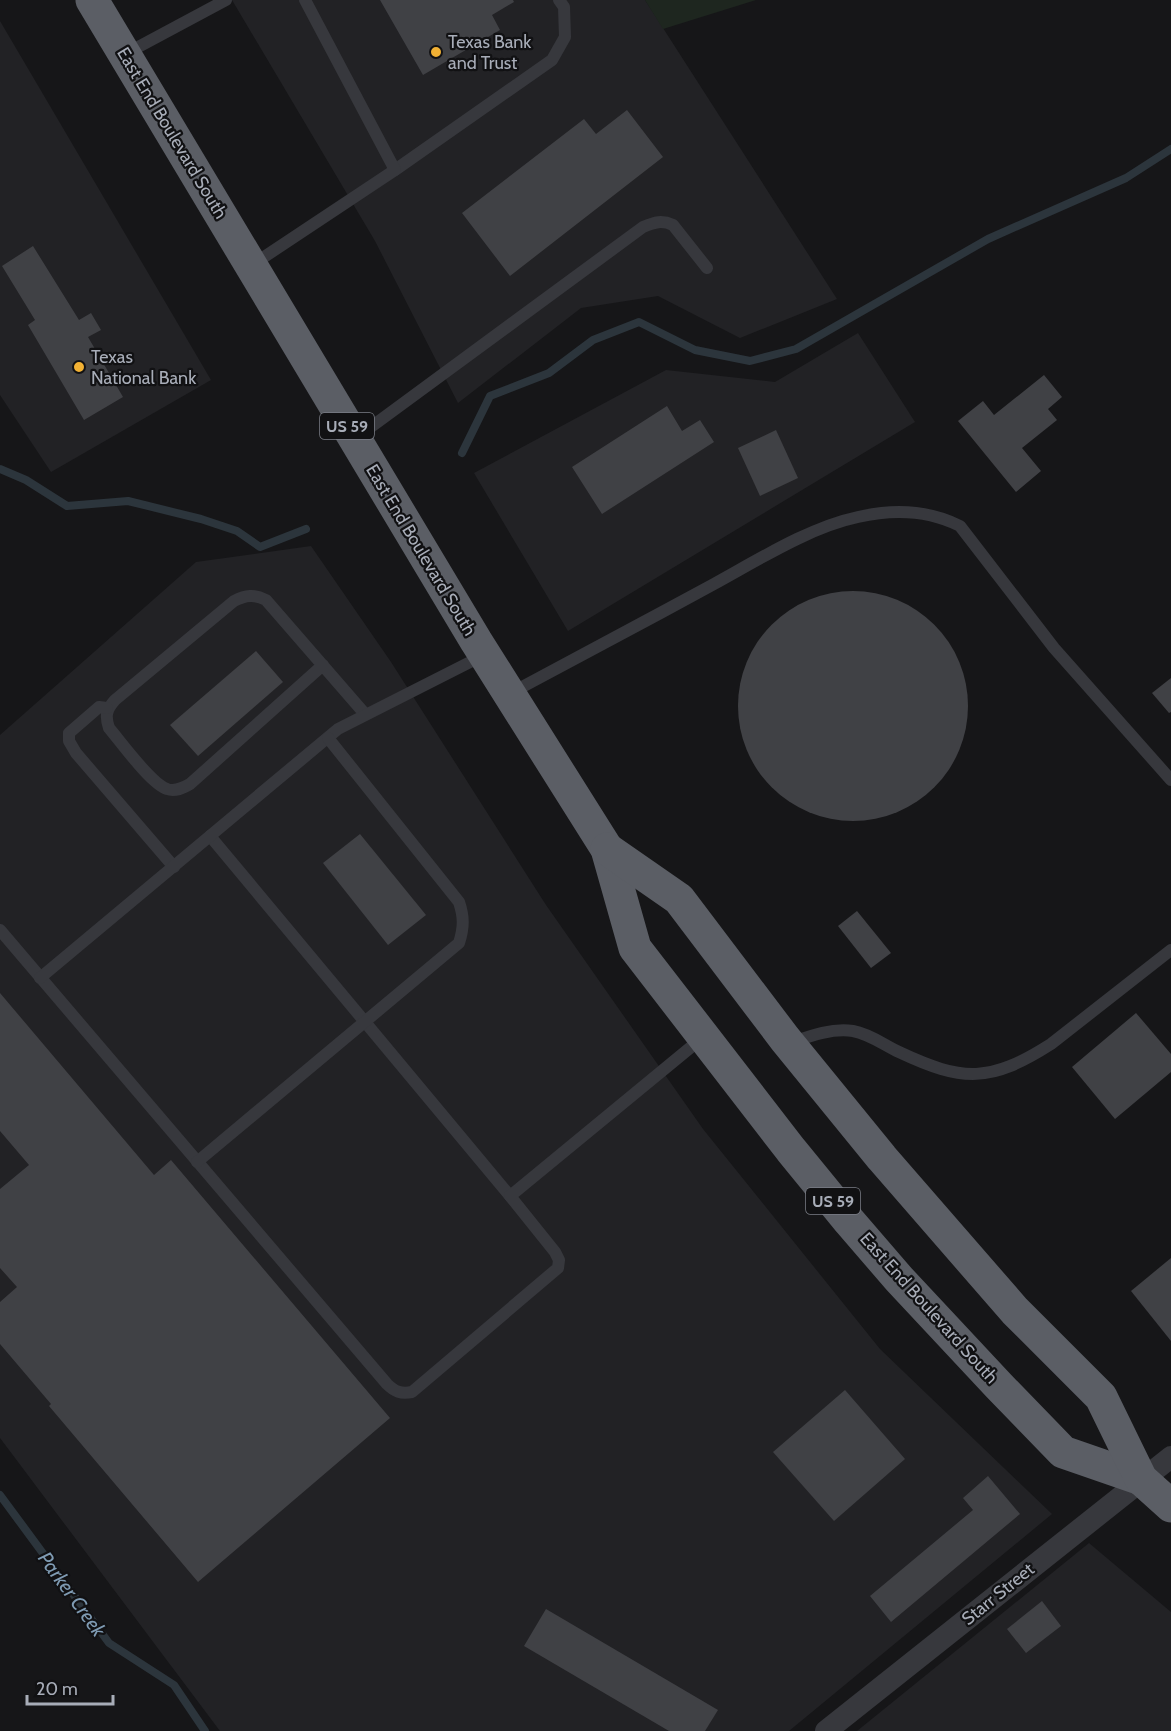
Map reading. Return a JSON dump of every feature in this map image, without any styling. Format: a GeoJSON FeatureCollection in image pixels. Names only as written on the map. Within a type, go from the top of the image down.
{"type":"FeatureCollection","features":[{"type":"Feature","properties":{"kind":"highway","name":"East End Boulevard South"},"geometry":{"type":"LineString","coordinates":[[92,0],[485,655],[607,849],[635,948],[791,1150],[892,1270],[1063,1452],[1141,1479]]}},
{"type":"Feature","properties":{"kind":"highway","name":"East End Boulevard South"},"geometry":{"type":"LineString","coordinates":[[607,849],[680,899],[789,1043],[882,1158],[1015,1311],[1101,1397],[1141,1479],[1171,1506]]}},
{"type":"Feature","properties":{"kind":"street","name":"Starr Street"},"geometry":{"type":"LineString","coordinates":[[826,1731],[1171,1457]]}},
{"type":"Feature","properties":{"kind":"lane"},"geometry":{"type":"LineString","coordinates":[[125,54],[226,0]]}},
{"type":"Feature","properties":{"kind":"lane"},"geometry":{"type":"LineString","coordinates":[[305,0],[395,170]]}},
{"type":"Feature","properties":{"kind":"lane"},"geometry":{"type":"LineString","coordinates":[[251,266],[395,170],[552,60],[565,37],[564,7],[559,0]]}},
{"type":"Feature","properties":{"kind":"lane"},"geometry":{"type":"LineString","coordinates":[[355,439],[656,222],[674,225],[707,268]]}},
{"type":"Feature","properties":{"kind":"lane"},"geometry":{"type":"LineString","coordinates":[[509,694],[790,542],[856,517],[884,513],[922,513],[942,517],[960,526],[1054,648],[1171,780]]}},
{"type":"Feature","properties":{"kind":"lane"},"geometry":{"type":"LineString","coordinates":[[323,665],[190,784],[180,789],[170,790],[158,785],[109,728],[106,719],[108,708],[234,601],[245,596],[257,595],[266,600],[323,665],[365,714]]}},
{"type":"Feature","properties":{"kind":"lane"},"geometry":{"type":"LineString","coordinates":[[40,978],[347,723],[485,655]]}},
{"type":"Feature","properties":{"kind":"lane"},"geometry":{"type":"LineString","coordinates":[[108,708],[99,707],[93,712],[69,733],[69,741],[76,753],[174,867]]}},
{"type":"Feature","properties":{"kind":"lane"},"geometry":{"type":"LineString","coordinates":[[197,1162],[459,943],[463,931],[464,917],[459,902],[328,738]]}},
{"type":"Feature","properties":{"kind":"lane"},"geometry":{"type":"LineString","coordinates":[[0,930],[387,1384],[395,1392],[403,1394],[412,1392],[558,1268],[559,1260],[510,1196],[210,836]]}},
{"type":"Feature","properties":{"kind":"lane"},"geometry":{"type":"LineString","coordinates":[[789,1043],[816,1033],[853,1031],[871,1037],[926,1064],[953,1073],[969,1075],[990,1072],[1031,1057],[1051,1044],[1171,951]]}},
{"type":"Feature","properties":{"kind":"lane"},"geometry":{"type":"LineString","coordinates":[[510,1196],[703,1038]]}},
{"type":"Feature","properties":{"kind":"shaded area"},"geometry":{"type":"Polygon","coordinates":[[[232,0],[645,0],[837,299],[740,338],[658,296],[581,308],[458,403],[375,241],[232,0]]]}},
{"type":"Feature","properties":{"kind":"shaded area"},"geometry":{"type":"Polygon","coordinates":[[[645,0],[756,0],[663,29],[645,0]]]}},
{"type":"Feature","properties":{"kind":"shaded area"},"geometry":{"type":"Polygon","coordinates":[[[0,21],[211,380],[51,472],[0,395],[0,21]]]}},
{"type":"Feature","properties":{"kind":"shaded area"},"geometry":{"type":"Polygon","coordinates":[[[858,333],[915,422],[568,631],[474,473],[666,370],[775,382],[858,333]]]}},
{"type":"Feature","properties":{"kind":"shaded area"},"geometry":{"type":"Polygon","coordinates":[[[311,546],[391,662],[546,905],[703,1129],[880,1349],[1052,1514],[789,1731],[220,1731],[0,1438],[0,735],[196,562],[311,546]]]}},
{"type":"Feature","properties":{"kind":"shaded area"},"geometry":{"type":"Polygon","coordinates":[[[1089,1543],[1171,1612],[1171,1731],[857,1731],[1089,1543]]]}},
{"type":"Feature","properties":{"kind":"building","name":"Texas Bank and Trust"},"geometry":{"type":"Polygon","coordinates":[[[380,0],[513,0],[514,2],[492,15],[500,30],[423,75],[380,0]]]}},
{"type":"Feature","properties":{"kind":"building"},"geometry":{"type":"Polygon","coordinates":[[[627,110],[663,157],[510,276],[462,213],[584,119],[596,134],[627,110]]]}},
{"type":"Feature","properties":{"kind":"building","name":"Texas National Bank"},"geometry":{"type":"Polygon","coordinates":[[[33,246],[79,320],[91,313],[101,330],[88,337],[123,397],[84,420],[28,325],[35,320],[2,266],[33,246]]]}},
{"type":"Feature","properties":{"kind":"building"},"geometry":{"type":"Polygon","coordinates":[[[1044,375],[1062,397],[1048,409],[1057,420],[1022,448],[1041,471],[1016,492],[958,421],[983,401],[994,415],[1044,375]]]}},
{"type":"Feature","properties":{"kind":"building"},"geometry":{"type":"Polygon","coordinates":[[[667,406],[682,431],[700,420],[714,442],[602,514],[572,467],[667,406]]]}},
{"type":"Feature","properties":{"kind":"building"},"geometry":{"type":"Polygon","coordinates":[[[776,430],[798,478],[760,496],[738,448],[776,430]]]}},
{"type":"Feature","properties":{"kind":"building"},"geometry":{"type":"Polygon","coordinates":[[[842,591],[864,591],[897,599],[917,610],[935,624],[949,642],[960,662],[966,683],[968,706],[966,729],[960,750],[949,770],[935,788],[917,802],[897,813],[864,821],[842,821],[809,813],[789,802],[771,788],[757,770],[746,750],[738,717],[738,695],[746,662],[757,642],[771,624],[789,610],[809,599],[842,591]]]}},
{"type":"Feature","properties":{"kind":"building"},"geometry":{"type":"Polygon","coordinates":[[[256,651],[283,682],[198,756],[170,725],[256,651]]]}},
{"type":"Feature","properties":{"kind":"building"},"geometry":{"type":"Polygon","coordinates":[[[1171,678],[1171,712],[1169,713],[1152,693],[1171,678]]]}},
{"type":"Feature","properties":{"kind":"building"},"geometry":{"type":"Polygon","coordinates":[[[360,834],[426,915],[388,945],[323,863],[360,834]]]}},
{"type":"Feature","properties":{"kind":"building"},"geometry":{"type":"Polygon","coordinates":[[[857,911],[891,953],[871,968],[838,926],[857,911]]]}},
{"type":"Feature","properties":{"kind":"building"},"geometry":{"type":"Polygon","coordinates":[[[0,993],[154,1175],[171,1160],[390,1418],[198,1582],[49,1406],[51,1404],[0,1344],[0,1302],[17,1287],[0,1268],[0,1189],[29,1165],[0,1131],[0,993]]]}},
{"type":"Feature","properties":{"kind":"building"},"geometry":{"type":"Polygon","coordinates":[[[1136,1013],[1171,1054],[1171,1072],[1115,1119],[1072,1067],[1136,1013]]]}},
{"type":"Feature","properties":{"kind":"building"},"geometry":{"type":"Polygon","coordinates":[[[1171,1258],[1171,1341],[1131,1291],[1171,1258]]]}},
{"type":"Feature","properties":{"kind":"building"},"geometry":{"type":"Polygon","coordinates":[[[845,1390],[905,1459],[834,1521],[773,1452],[845,1390]]]}},
{"type":"Feature","properties":{"kind":"building"},"geometry":{"type":"Polygon","coordinates":[[[988,1476],[1020,1514],[891,1622],[870,1596],[973,1510],[963,1498],[988,1476]]]}},
{"type":"Feature","properties":{"kind":"building"},"geometry":{"type":"Polygon","coordinates":[[[1042,1601],[1061,1626],[1026,1653],[1007,1629],[1042,1601]]]}},
{"type":"Feature","properties":{"kind":"building"},"geometry":{"type":"Polygon","coordinates":[[[546,1609],[718,1710],[705,1731],[669,1731],[524,1646],[546,1609]]]}},
{"type":"Feature","properties":{"kind":"waterway"},"geometry":{"type":"LineString","coordinates":[[462,453],[490,396],[549,373],[593,340],[639,322],[695,350],[750,361],[796,349],[988,239],[1126,178],[1171,149]]}},
{"type":"Feature","properties":{"kind":"waterway"},"geometry":{"type":"LineString","coordinates":[[0,469],[26,480],[67,506],[128,501],[201,519],[237,531],[260,547],[306,529]]}},
{"type":"Feature","properties":{"kind":"waterway","name":"Parker Creek"},"geometry":{"type":"LineString","coordinates":[[0,1495],[109,1643],[174,1685],[205,1731]]}},
{"type":"Feature","properties":{"kind":"place","name":"Texas Bank and Trust"},"geometry":{"type":"Point","coordinates":[436,52]}},
{"type":"Feature","properties":{"kind":"place","name":"Texas National Bank"},"geometry":{"type":"Point","coordinates":[79,367]}}]}
